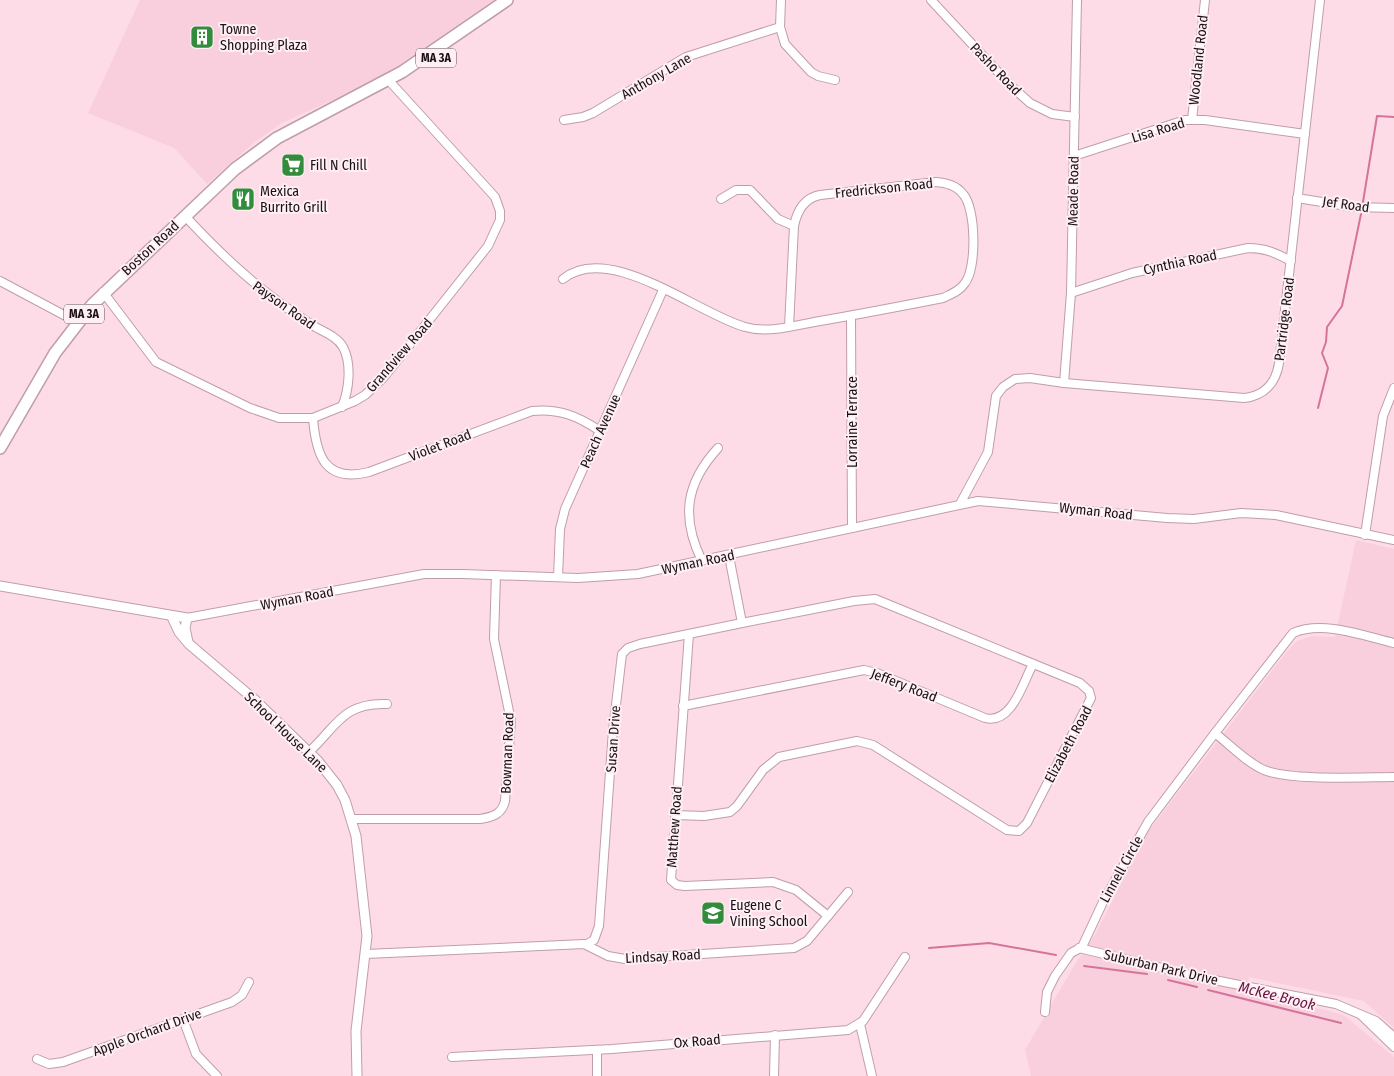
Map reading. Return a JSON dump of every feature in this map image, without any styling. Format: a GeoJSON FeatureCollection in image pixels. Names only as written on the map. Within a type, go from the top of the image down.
{"type":"FeatureCollection","features":[{"type":"Feature","properties":{"kind":"main road","name":"Boston Road"},"geometry":{"type":"LineString","coordinates":[[0,448],[55,353],[77,322],[103,292],[254,153],[298,126],[351,100],[418,62],[507,0]]}},
{"type":"Feature","properties":{"kind":"main road","name":"Boston Road"},"geometry":{"type":"LineString","coordinates":[[351,100],[392,84],[433,60],[517,0]]}},
{"type":"Feature","properties":{"kind":"street"},"geometry":{"type":"LineString","coordinates":[[781,0],[780,27],[785,44],[802,64],[818,76],[835,80]]}},
{"type":"Feature","properties":{"kind":"street","name":"Pasho Road"},"geometry":{"type":"LineString","coordinates":[[931,0],[1011,86],[1030,102],[1052,114],[1075,117]]}},
{"type":"Feature","properties":{"kind":"street","name":"Meade Road"},"geometry":{"type":"LineString","coordinates":[[1064,383],[1071,293],[1077,0]]}},
{"type":"Feature","properties":{"kind":"street","name":"Woodland Road"},"geometry":{"type":"LineString","coordinates":[[1192,120],[1205,0]]}},
{"type":"Feature","properties":{"kind":"street","name":"Partridge Road"},"geometry":{"type":"LineString","coordinates":[[960,504],[986,460],[991,440],[994,400],[999,391],[1009,382],[1022,378],[1239,398],[1260,394],[1270,385],[1277,373],[1320,0]]}},
{"type":"Feature","properties":{"kind":"street","name":"Anthony Lane"},"geometry":{"type":"LineString","coordinates":[[564,120],[584,117],[593,113],[686,57],[780,27]]}},
{"type":"Feature","properties":{"kind":"street","name":"Grandview Road"},"geometry":{"type":"LineString","coordinates":[[103,292],[150,358],[266,414],[292,420],[313,418],[342,407],[365,395],[380,381],[488,246],[497,231],[500,220],[499,205],[490,191],[392,84]]}},
{"type":"Feature","properties":{"kind":"street","name":"Lisa Road"},"geometry":{"type":"LineString","coordinates":[[1074,156],[1178,121],[1192,120],[1305,134]]}},
{"type":"Feature","properties":{"kind":"street","name":"Fredrickson Road"},"geometry":{"type":"LineString","coordinates":[[564,279],[573,271],[597,268],[614,270],[744,327],[764,330],[789,327],[851,316],[943,298],[964,285],[971,267],[973,230],[969,202],[963,193],[946,183],[936,182],[820,195],[806,202],[799,211],[794,226],[789,327]]}},
{"type":"Feature","properties":{"kind":"street"},"geometry":{"type":"LineString","coordinates":[[721,200],[736,190],[750,190],[778,219],[794,226]]}},
{"type":"Feature","properties":{"kind":"street","name":"Jef Road"},"geometry":{"type":"LineString","coordinates":[[1298,198],[1353,207],[1394,208]]}},
{"type":"Feature","properties":{"kind":"street","name":"Payson Road"},"geometry":{"type":"LineString","coordinates":[[185,216],[260,290],[339,342],[347,357],[348,371],[348,389],[342,407]]}},
{"type":"Feature","properties":{"kind":"street","name":"Cynthia Road"},"geometry":{"type":"LineString","coordinates":[[1071,293],[1132,273],[1248,248],[1261,248],[1290,260]]}},
{"type":"Feature","properties":{"kind":"street"},"geometry":{"type":"LineString","coordinates":[[0,281],[77,322]]}},
{"type":"Feature","properties":{"kind":"street","name":"Peach Avenue"},"geometry":{"type":"LineString","coordinates":[[558,577],[560,529],[565,510],[663,290]]}},
{"type":"Feature","properties":{"kind":"street","name":"Lorraine Terrace"},"geometry":{"type":"LineString","coordinates":[[851,316],[852,528]]}},
{"type":"Feature","properties":{"kind":"street"},"geometry":{"type":"LineString","coordinates":[[1365,535],[1383,416],[1388,397],[1394,388]]}},
{"type":"Feature","properties":{"kind":"street","name":"Violet Road"},"geometry":{"type":"LineString","coordinates":[[313,418],[318,450],[325,464],[336,472],[352,475],[369,472],[532,412],[552,410],[564,412],[588,422],[600,431]]}},
{"type":"Feature","properties":{"kind":"street"},"geometry":{"type":"LineString","coordinates":[[702,561],[696,549],[690,525],[689,497],[695,479],[718,448]]}},
{"type":"Feature","properties":{"kind":"street","name":"Wyman Road"},"geometry":{"type":"LineString","coordinates":[[0,586],[172,617],[187,618],[218,614],[412,576],[463,574],[558,577],[623,576],[729,556],[978,501],[1167,518],[1194,518],[1241,513],[1261,514],[1290,518],[1394,540]]}},
{"type":"Feature","properties":{"kind":"street"},"geometry":{"type":"LineString","coordinates":[[729,556],[742,623]]}},
{"type":"Feature","properties":{"kind":"street","name":"Bowman Road"},"geometry":{"type":"LineString","coordinates":[[352,819],[480,819],[494,816],[502,809],[505,801],[511,721],[494,639],[496,575]]}},
{"type":"Feature","properties":{"kind":"street","name":"Elizabeth Road"},"geometry":{"type":"LineString","coordinates":[[675,815],[704,816],[724,814],[737,806],[763,770],[778,757],[857,741],[873,745],[1007,830],[1019,831],[1026,823],[1091,698],[1089,691],[1080,683],[875,599],[854,601],[742,623]]}},
{"type":"Feature","properties":{"kind":"street","name":"School House Lane"},"geometry":{"type":"LineString","coordinates":[[172,617],[179,632],[189,644],[255,700],[309,752],[337,785],[352,819],[366,909],[366,954],[356,1031],[357,1076]]}},
{"type":"Feature","properties":{"kind":"street"},"geometry":{"type":"LineString","coordinates":[[187,618],[185,628],[189,644]]}},
{"type":"Feature","properties":{"kind":"street","name":"Susan Drive"},"geometry":{"type":"LineString","coordinates":[[587,944],[594,940],[599,926],[620,660],[624,651],[632,646],[742,623]]}},
{"type":"Feature","properties":{"kind":"street","name":"Linnell Circle"},"geometry":{"type":"LineString","coordinates":[[1045,1012],[1047,992],[1055,976],[1071,953],[1085,942],[1105,899],[1148,822],[1293,633],[1317,629],[1344,632],[1394,643]]}},
{"type":"Feature","properties":{"kind":"street","name":"Matthew Road"},"geometry":{"type":"LineString","coordinates":[[689,634],[670,874],[675,884],[685,886],[773,882],[796,890],[828,916]]}},
{"type":"Feature","properties":{"kind":"street","name":"Jeffery Road"},"geometry":{"type":"LineString","coordinates":[[683,706],[864,670],[877,673],[985,718],[996,719],[1008,712],[1033,664]]}},
{"type":"Feature","properties":{"kind":"street"},"geometry":{"type":"LineString","coordinates":[[309,752],[341,716],[367,706],[388,704]]}},
{"type":"Feature","properties":{"kind":"street"},"geometry":{"type":"LineString","coordinates":[[1215,733],[1247,759],[1271,772],[1316,776],[1394,777]]}},
{"type":"Feature","properties":{"kind":"street","name":"Lindsay Road"},"geometry":{"type":"LineString","coordinates":[[366,954],[587,944],[603,953],[621,959],[794,948],[807,941],[848,892]]}},
{"type":"Feature","properties":{"kind":"street","name":"Suburban Park Drive"},"geometry":{"type":"LineString","coordinates":[[1079,948],[1200,977],[1314,998],[1359,1013],[1376,1021],[1394,1037]]}},
{"type":"Feature","properties":{"kind":"street"},"geometry":{"type":"LineString","coordinates":[[872,1076],[860,1024],[905,957]]}},
{"type":"Feature","properties":{"kind":"street","name":"Apple Orchard Drive"},"geometry":{"type":"LineString","coordinates":[[37,1059],[49,1064],[63,1062],[183,1020],[238,999],[249,982]]}},
{"type":"Feature","properties":{"kind":"street","name":"Suburban Park Drive"},"geometry":{"type":"LineString","coordinates":[[1359,1013],[1394,1047]]}},
{"type":"Feature","properties":{"kind":"street"},"geometry":{"type":"LineString","coordinates":[[183,1020],[196,1054],[217,1076]]}},
{"type":"Feature","properties":{"kind":"street","name":"Ox Road"},"geometry":{"type":"LineString","coordinates":[[452,1057],[597,1050],[848,1030],[860,1024]]}},
{"type":"Feature","properties":{"kind":"street"},"geometry":{"type":"LineString","coordinates":[[774,1076],[775,1035]]}},
{"type":"Feature","properties":{"kind":"street"},"geometry":{"type":"LineString","coordinates":[[597,1050],[597,1076]]}},
{"type":"Feature","properties":{"kind":"shaded area"},"geometry":{"type":"Polygon","coordinates":[[[140,0],[498,0],[392,73],[282,123],[256,141],[207,184],[174,148],[88,113],[140,0]]]}},
{"type":"Feature","properties":{"kind":"shaded area"},"geometry":{"type":"Polygon","coordinates":[[[1356,540],[1394,549],[1394,1028],[1364,1001],[1249,977],[1246,993],[1345,1016],[1394,1057],[1394,1076],[1031,1076],[1025,1050],[1075,964],[1096,933],[1146,834],[1288,650],[1297,641],[1312,636],[1335,637],[1356,540]]]}},
{"type":"Feature","properties":{"kind":"waterway"},"geometry":{"type":"LineString","coordinates":[[1363,202],[1377,116],[1394,117]]}},
{"type":"Feature","properties":{"kind":"waterway"},"geometry":{"type":"LineString","coordinates":[[1318,408],[1328,368],[1322,353],[1326,342],[1327,327],[1342,306],[1361,214]]}},
{"type":"Feature","properties":{"kind":"waterway","name":"McKee Brook"},"geometry":{"type":"LineString","coordinates":[[929,948],[989,943],[1056,955]]}},
{"type":"Feature","properties":{"kind":"waterway","name":"McKee Brook"},"geometry":{"type":"LineString","coordinates":[[1084,966],[1147,974]]}},
{"type":"Feature","properties":{"kind":"waterway","name":"McKee Brook"},"geometry":{"type":"LineString","coordinates":[[1168,980],[1197,987]]}},
{"type":"Feature","properties":{"kind":"waterway","name":"McKee Brook"},"geometry":{"type":"LineString","coordinates":[[1208,990],[1341,1023]]}},
{"type":"Feature","properties":{"kind":"place","name":"Towne Shopping Plaza"},"geometry":{"type":"Point","coordinates":[202,37]}},
{"type":"Feature","properties":{"kind":"place","name":"Fill N Chill"},"geometry":{"type":"Point","coordinates":[293,165]}},
{"type":"Feature","properties":{"kind":"place","name":"Mexica Burrito Grill"},"geometry":{"type":"Point","coordinates":[243,199]}},
{"type":"Feature","properties":{"kind":"place","name":"Eugene C Vining School"},"geometry":{"type":"Point","coordinates":[713,913]}}]}
